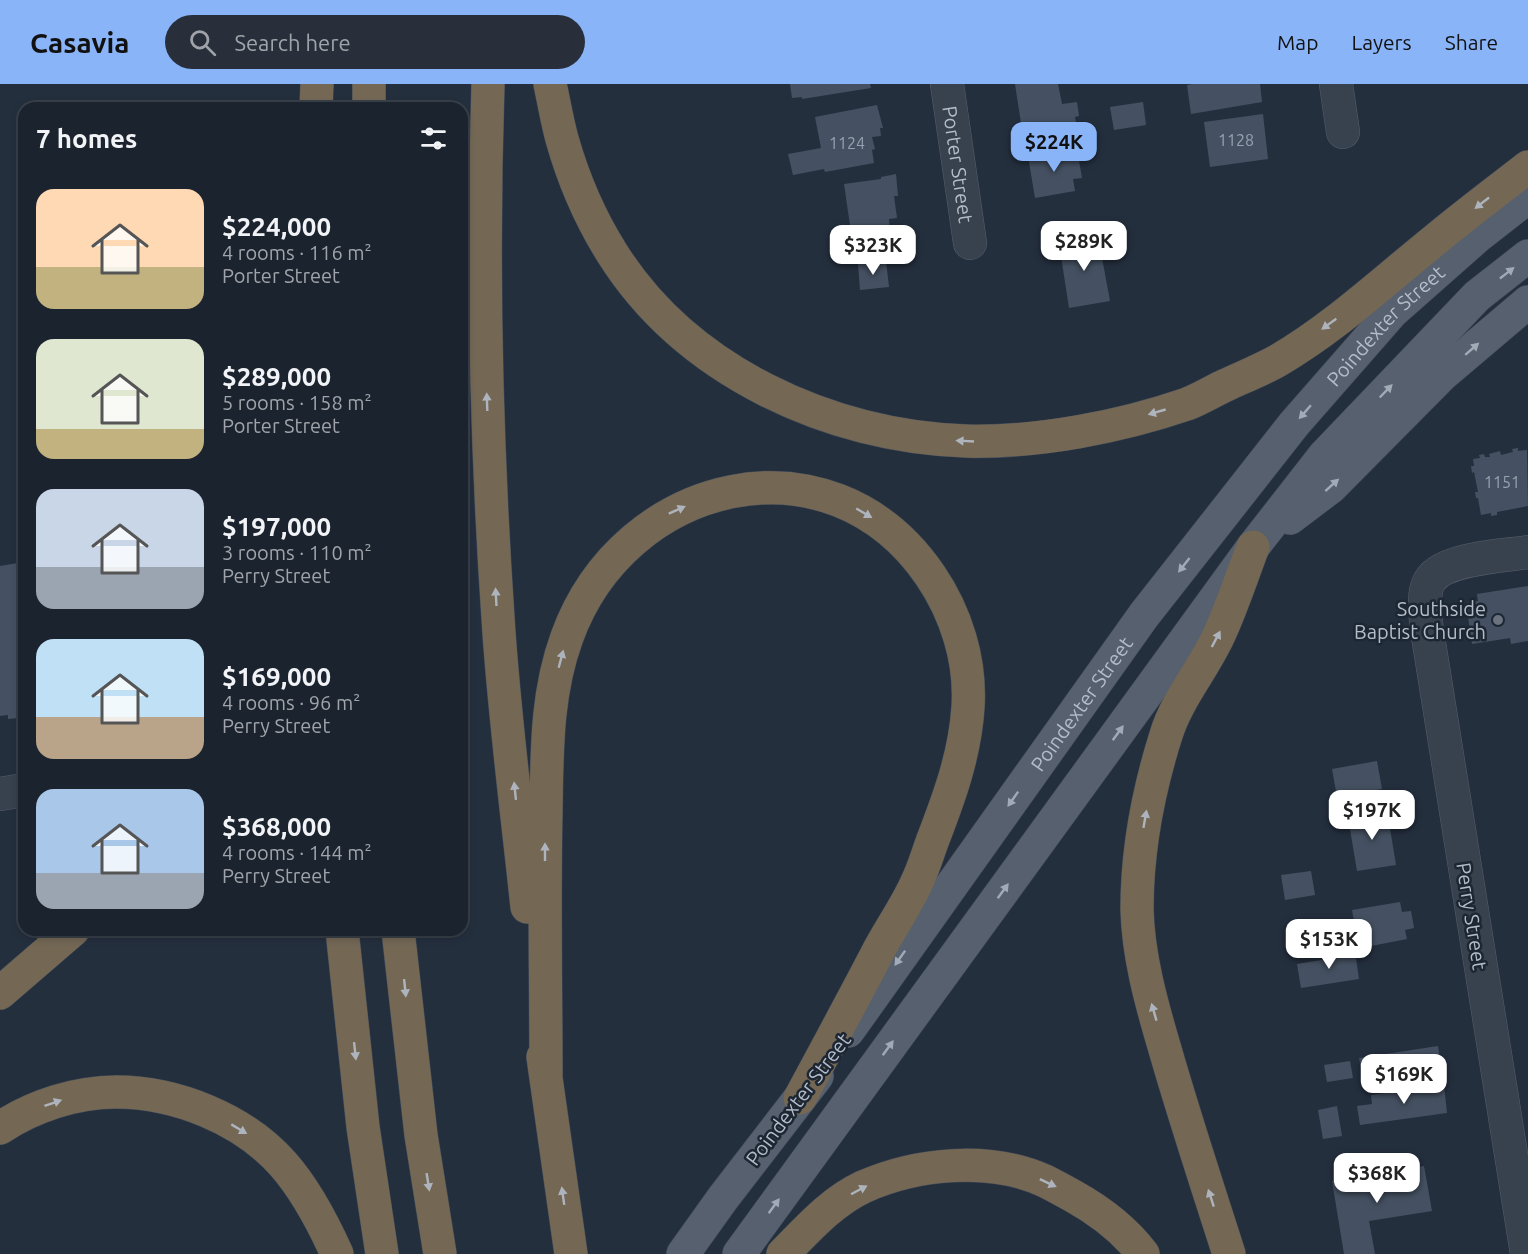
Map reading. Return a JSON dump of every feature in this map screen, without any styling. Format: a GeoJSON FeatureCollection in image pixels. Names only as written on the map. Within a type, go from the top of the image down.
{"type":"FeatureCollection","features":[{"type":"Feature","properties":{"kind":"highway"},"geometry":{"type":"LineString","coordinates":[[316,102],[317,84]]}},
{"type":"Feature","properties":{"kind":"highway"},"geometry":{"type":"LineString","coordinates":[[369,84],[369,102]]}},
{"type":"Feature","properties":{"kind":"highway"},"geometry":{"type":"LineString","coordinates":[[488,84],[484,316],[491,508],[498,621],[546,1079],[571,1254]]}},
{"type":"Feature","properties":{"kind":"highway"},"geometry":{"type":"LineString","coordinates":[[550,84],[562,139],[592,216],[612,253],[640,292],[677,330],[708,354],[765,391],[784,400],[824,415],[890,433],[964,441],[1048,436],[1108,426],[1188,404],[1276,361],[1353,306],[1528,167]]}},
{"type":"Feature","properties":{"kind":"highway"},"geometry":{"type":"LineString","coordinates":[[546,1079],[545,838],[548,719],[553,687],[566,638],[580,607],[604,568],[645,529],[669,514],[707,497],[747,489],[792,489],[811,492],[868,514],[898,537],[919,560],[942,592],[954,619],[964,651],[968,703],[963,750],[950,795],[916,884],[800,1098]]}},
{"type":"Feature","properties":{"kind":"highway"},"geometry":{"type":"LineString","coordinates":[[1228,1254],[1150,998],[1137,910],[1141,842],[1151,787],[1167,733],[1182,697],[1219,636],[1253,547]]}},
{"type":"Feature","properties":{"kind":"highway"},"geometry":{"type":"LineString","coordinates":[[0,993],[66,936]]}},
{"type":"Feature","properties":{"kind":"highway"},"geometry":{"type":"LineString","coordinates":[[343,936],[363,1127],[382,1254]]}},
{"type":"Feature","properties":{"kind":"highway"},"geometry":{"type":"LineString","coordinates":[[399,936],[421,1135],[440,1254]]}},
{"type":"Feature","properties":{"kind":"highway"},"geometry":{"type":"LineString","coordinates":[[0,1128],[36,1109],[62,1100],[117,1092],[157,1096],[198,1108],[216,1115],[255,1138],[283,1164],[321,1219],[337,1254]]}},
{"type":"Feature","properties":{"kind":"highway"},"geometry":{"type":"LineString","coordinates":[[783,1254],[832,1206],[862,1188],[899,1174],[924,1168],[980,1166],[1018,1172],[1044,1180],[1100,1211],[1143,1254]]}},
{"type":"Feature","properties":{"kind":"main road","name":"Poindexter Street"},"geometry":{"type":"LineString","coordinates":[[683,1254],[800,1098],[1144,615],[1294,424],[1392,312],[1478,236],[1528,197]]}},
{"type":"Feature","properties":{"kind":"main road"},"geometry":{"type":"LineString","coordinates":[[739,1254],[1253,547],[1324,456],[1477,296],[1528,256]]}},
{"type":"Feature","properties":{"kind":"main road"},"geometry":{"type":"LineString","coordinates":[[1253,547],[1331,487],[1442,375],[1528,302]]}},
{"type":"Feature","properties":{"kind":"street","name":"Porter Street"},"geometry":{"type":"LineString","coordinates":[[947,84],[970,243]]}},
{"type":"Feature","properties":{"kind":"street"},"geometry":{"type":"LineString","coordinates":[[1336,84],[1343,132]]}},
{"type":"Feature","properties":{"kind":"street","name":"Perry Street"},"geometry":{"type":"LineString","coordinates":[[1527,1254],[1426,624],[1426,590],[1431,579],[1444,568],[1528,552]]}},
{"type":"Feature","properties":{"kind":"street"},"geometry":{"type":"LineString","coordinates":[[0,794],[18,791]]}},
{"type":"Feature","properties":{"kind":"building"},"geometry":{"type":"Polygon","coordinates":[[[790,84],[870,84],[871,88],[802,99],[802,97],[792,98],[790,84]]]}},
{"type":"Feature","properties":{"kind":"building"},"geometry":{"type":"Polygon","coordinates":[[[1015,84],[1058,84],[1062,104],[1077,102],[1079,116],[1075,117],[1077,127],[1023,136],[1015,84]]]}},
{"type":"Feature","properties":{"kind":"building"},"geometry":{"type":"Polygon","coordinates":[[[1260,84],[1262,102],[1191,114],[1187,85],[1260,84]]]}},
{"type":"Feature","properties":{"kind":"building"},"geometry":{"type":"Polygon","coordinates":[[[1143,102],[1146,125],[1114,130],[1110,107],[1143,102]]]}},
{"type":"Feature","properties":{"kind":"building"},"geometry":{"type":"Polygon","coordinates":[[[877,105],[883,128],[880,128],[881,136],[872,137],[875,149],[872,150],[874,163],[793,175],[788,154],[821,148],[815,117],[877,105]]]}},
{"type":"Feature","properties":{"kind":"building"},"geometry":{"type":"Polygon","coordinates":[[[1263,114],[1268,159],[1210,167],[1204,122],[1263,114]]]}},
{"type":"Feature","properties":{"kind":"building"},"geometry":{"type":"Polygon","coordinates":[[[1067,149],[1068,157],[1078,155],[1082,178],[1073,179],[1075,191],[1035,198],[1028,156],[1067,149]]]}},
{"type":"Feature","properties":{"kind":"building"},"geometry":{"type":"Polygon","coordinates":[[[896,174],[898,196],[894,196],[897,218],[889,219],[890,234],[852,239],[844,184],[881,179],[881,177],[896,174]]]}},
{"type":"Feature","properties":{"kind":"building"},"geometry":{"type":"Polygon","coordinates":[[[1098,236],[1110,301],[1069,308],[1059,243],[1098,236]]]}},
{"type":"Feature","properties":{"kind":"building"},"geometry":{"type":"Polygon","coordinates":[[[886,261],[889,287],[860,290],[858,264],[886,261]]]}},
{"type":"Feature","properties":{"kind":"building"},"geometry":{"type":"Polygon","coordinates":[[[1518,448],[1518,451],[1527,450],[1528,506],[1497,512],[1497,515],[1491,516],[1491,513],[1481,515],[1471,466],[1474,466],[1473,459],[1480,458],[1479,455],[1484,454],[1485,457],[1490,457],[1489,454],[1500,451],[1501,455],[1518,448]]]}},
{"type":"Feature","properties":{"kind":"building"},"geometry":{"type":"Polygon","coordinates":[[[18,563],[18,718],[8,719],[8,715],[0,716],[0,566],[18,563]]]}},
{"type":"Feature","properties":{"kind":"building","name":"Southside Baptist Church"},"geometry":{"type":"Polygon","coordinates":[[[1528,586],[1528,641],[1511,644],[1510,638],[1472,644],[1466,603],[1478,601],[1477,594],[1528,586]]]}},
{"type":"Feature","properties":{"kind":"building"},"geometry":{"type":"Polygon","coordinates":[[[1377,761],[1382,789],[1337,797],[1332,769],[1377,761]]]}},
{"type":"Feature","properties":{"kind":"building"},"geometry":{"type":"Polygon","coordinates":[[[1387,810],[1396,865],[1357,871],[1348,817],[1387,810]]]}},
{"type":"Feature","properties":{"kind":"building"},"geometry":{"type":"Polygon","coordinates":[[[1311,871],[1315,895],[1285,900],[1281,875],[1311,871]]]}},
{"type":"Feature","properties":{"kind":"building"},"geometry":{"type":"Polygon","coordinates":[[[1400,902],[1402,912],[1411,911],[1414,928],[1405,930],[1407,939],[1371,946],[1368,930],[1356,932],[1352,910],[1400,902]]]}},
{"type":"Feature","properties":{"kind":"building"},"geometry":{"type":"Polygon","coordinates":[[[1355,951],[1359,979],[1301,988],[1297,964],[1355,951]]]}},
{"type":"Feature","properties":{"kind":"building"},"geometry":{"type":"Polygon","coordinates":[[[1438,1046],[1442,1072],[1436,1073],[1438,1075],[1364,1087],[1359,1058],[1438,1046]]]}},
{"type":"Feature","properties":{"kind":"building"},"geometry":{"type":"Polygon","coordinates":[[[1350,1061],[1353,1078],[1327,1082],[1324,1065],[1350,1061]]]}},
{"type":"Feature","properties":{"kind":"building"},"geometry":{"type":"Polygon","coordinates":[[[1444,1085],[1447,1113],[1360,1125],[1357,1106],[1372,1104],[1371,1095],[1444,1085]]]}},
{"type":"Feature","properties":{"kind":"building"},"geometry":{"type":"Polygon","coordinates":[[[1337,1106],[1342,1136],[1323,1139],[1318,1110],[1337,1106]]]}},
{"type":"Feature","properties":{"kind":"building"},"geometry":{"type":"Polygon","coordinates":[[[1424,1166],[1432,1211],[1369,1221],[1375,1254],[1344,1254],[1332,1181],[1424,1166]]]}},
{"type":"Feature","properties":{"kind":"place","name":"Southside Baptist Church"},"geometry":{"type":"Point","coordinates":[1498,620]}}]}
